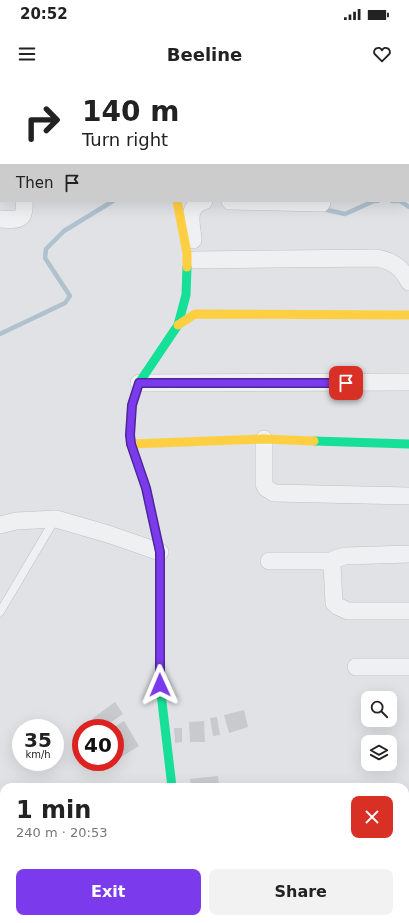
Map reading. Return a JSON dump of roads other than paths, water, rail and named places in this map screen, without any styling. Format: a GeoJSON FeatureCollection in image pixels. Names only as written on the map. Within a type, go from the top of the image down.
{"type":"FeatureCollection","features":[{"type":"Feature","properties":{"kind":"street"},"geometry":{"type":"LineString","coordinates":[[0,220],[17,220],[21,217],[25,208],[24,202]]}},
{"type":"Feature","properties":{"kind":"street"},"geometry":{"type":"LineString","coordinates":[[172,783],[160,685],[160,552],[146,488],[131,444],[130,415],[139,383],[178,325],[186,295],[187,253],[177,202]]}},
{"type":"Feature","properties":{"kind":"street"},"geometry":{"type":"LineString","coordinates":[[196,314],[191,213],[196,203],[200,202]]}},
{"type":"Feature","properties":{"kind":"street"},"geometry":{"type":"LineString","coordinates":[[276,202],[322,203]]}},
{"type":"Feature","properties":{"kind":"street"},"geometry":{"type":"LineString","coordinates":[[194,260],[377,258],[395,264],[403,270],[409,282]]}},
{"type":"Feature","properties":{"kind":"street"},"geometry":{"type":"LineString","coordinates":[[178,325],[196,314],[409,315]]}},
{"type":"Feature","properties":{"kind":"street"},"geometry":{"type":"LineString","coordinates":[[139,383],[409,382]]}},
{"type":"Feature","properties":{"kind":"street"},"geometry":{"type":"LineString","coordinates":[[131,444],[264,439],[409,444]]}},
{"type":"Feature","properties":{"kind":"street"},"geometry":{"type":"LineString","coordinates":[[264,439],[264,484],[266,488],[274,493],[409,496]]}},
{"type":"Feature","properties":{"kind":"street"},"geometry":{"type":"LineString","coordinates":[[0,525],[16,521],[56,519],[108,534],[160,552]]}},
{"type":"Feature","properties":{"kind":"street"},"geometry":{"type":"LineString","coordinates":[[269,561],[333,561],[340,556],[409,554]]}},
{"type":"Feature","properties":{"kind":"street"},"geometry":{"type":"LineString","coordinates":[[333,561],[334,603],[336,606],[348,611],[409,611]]}},
{"type":"Feature","properties":{"kind":"street"},"geometry":{"type":"LineString","coordinates":[[356,667],[409,667]]}},
{"type":"Feature","properties":{"kind":"lane"},"geometry":{"type":"LineString","coordinates":[[0,612],[56,519]]}},
{"type":"Feature","properties":{"kind":"waterway"},"geometry":{"type":"LineString","coordinates":[[0,334],[65,303],[70,296],[45,258],[46,249],[64,231],[111,202]]}},
{"type":"Feature","properties":{"kind":"waterway"},"geometry":{"type":"LineString","coordinates":[[325,205],[327,210],[345,214],[372,202]]}},
{"type":"Feature","properties":{"kind":"waterway"},"geometry":{"type":"LineString","coordinates":[[402,202],[409,207]]}}]}
